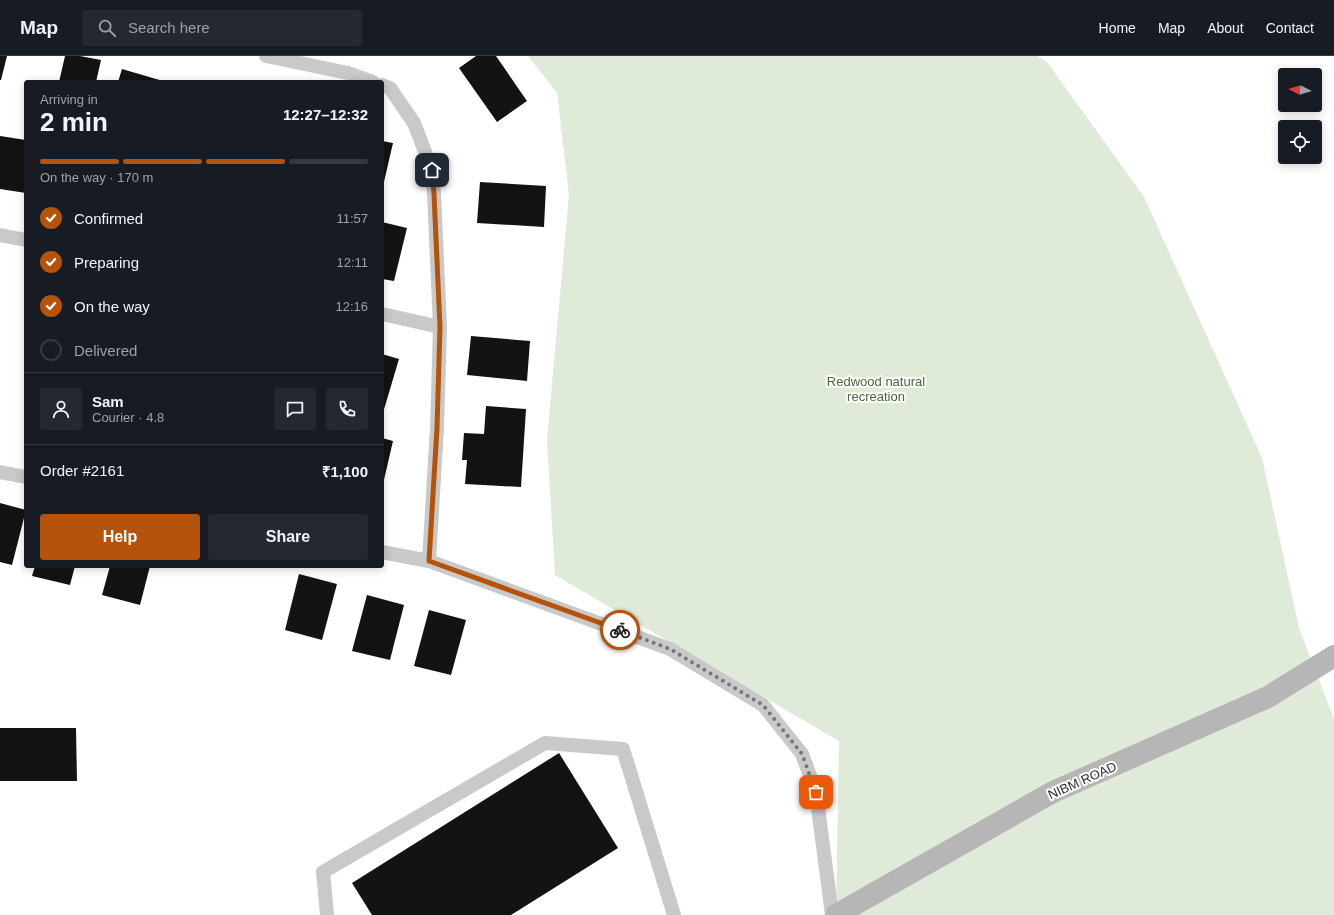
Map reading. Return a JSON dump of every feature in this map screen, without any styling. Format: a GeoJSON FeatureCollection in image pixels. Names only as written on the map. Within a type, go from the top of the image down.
{"type":"FeatureCollection","features":[{"type":"Feature","properties":{"kind":"main road","name":"NIBM ROAD"},"geometry":{"type":"LineString","coordinates":[[836,915],[1054,792],[1268,698],[1334,656]]}},
{"type":"Feature","properties":{"kind":"lane"},"geometry":{"type":"LineString","coordinates":[[266,56],[348,73],[367,80]]}},
{"type":"Feature","properties":{"kind":"lane"},"geometry":{"type":"LineString","coordinates":[[384,86],[390,88],[414,123],[432,170],[440,327],[437,428],[429,561]]}},
{"type":"Feature","properties":{"kind":"lane"},"geometry":{"type":"LineString","coordinates":[[0,235],[24,240]]}},
{"type":"Feature","properties":{"kind":"lane"},"geometry":{"type":"LineString","coordinates":[[384,314],[440,327]]}},
{"type":"Feature","properties":{"kind":"lane"},"geometry":{"type":"LineString","coordinates":[[0,472],[24,477]]}},
{"type":"Feature","properties":{"kind":"lane"},"geometry":{"type":"LineString","coordinates":[[384,552],[429,561],[670,649],[763,705],[802,754],[816,792],[832,915]]}},
{"type":"Feature","properties":{"kind":"lane"},"geometry":{"type":"LineString","coordinates":[[327,915],[323,872],[545,743],[623,749],[674,915]]}},
{"type":"Feature","properties":{"kind":"green space","name":"Redwood natural recreation"},"geometry":{"type":"Polygon","coordinates":[[[528,56],[1037,56],[1047,62],[1144,197],[1262,458],[1299,628],[1334,719],[1334,915],[836,915],[839,741],[555,575],[547,440],[569,195],[557,93],[528,56]]]}},
{"type":"Feature","properties":{"kind":"building"},"geometry":{"type":"Polygon","coordinates":[[[0,56],[7,56],[1,80],[0,80],[0,56]]]}},
{"type":"Feature","properties":{"kind":"building"},"geometry":{"type":"Polygon","coordinates":[[[65,56],[80,56],[101,60],[96,80],[59,80],[65,56]]]}},
{"type":"Feature","properties":{"kind":"building"},"geometry":{"type":"Polygon","coordinates":[[[476,56],[496,56],[527,101],[497,122],[459,68],[476,56]]]}},
{"type":"Feature","properties":{"kind":"building"},"geometry":{"type":"Polygon","coordinates":[[[122,69],[160,80],[119,80],[122,69]]]}},
{"type":"Feature","properties":{"kind":"building"},"geometry":{"type":"Polygon","coordinates":[[[0,136],[24,140],[24,193],[0,189],[0,136]]]}},
{"type":"Feature","properties":{"kind":"building"},"geometry":{"type":"Polygon","coordinates":[[[384,141],[393,143],[384,182],[384,141]]]}},
{"type":"Feature","properties":{"kind":"building"},"geometry":{"type":"Polygon","coordinates":[[[480,182],[546,186],[544,227],[477,223],[480,182]]]}},
{"type":"Feature","properties":{"kind":"building"},"geometry":{"type":"Polygon","coordinates":[[[384,222],[407,228],[394,281],[384,279],[384,222]]]}},
{"type":"Feature","properties":{"kind":"building"},"geometry":{"type":"Polygon","coordinates":[[[471,336],[530,341],[527,381],[467,375],[471,336]]]}},
{"type":"Feature","properties":{"kind":"building"},"geometry":{"type":"Polygon","coordinates":[[[384,355],[399,359],[384,409],[384,355]]]}},
{"type":"Feature","properties":{"kind":"building"},"geometry":{"type":"Polygon","coordinates":[[[486,406],[526,409],[521,487],[465,484],[467,460],[462,460],[464,433],[484,434],[486,406]]]}},
{"type":"Feature","properties":{"kind":"building"},"geometry":{"type":"Polygon","coordinates":[[[384,439],[393,441],[384,480],[384,439]]]}},
{"type":"Feature","properties":{"kind":"building"},"geometry":{"type":"Polygon","coordinates":[[[0,503],[24,509],[24,518],[12,565],[0,562],[0,503]]]}},
{"type":"Feature","properties":{"kind":"building"},"geometry":{"type":"Polygon","coordinates":[[[34,568],[74,568],[70,585],[32,576],[34,568]]]}},
{"type":"Feature","properties":{"kind":"building"},"geometry":{"type":"Polygon","coordinates":[[[109,568],[149,568],[140,605],[102,595],[109,568]]]}},
{"type":"Feature","properties":{"kind":"building"},"geometry":{"type":"Polygon","coordinates":[[[299,574],[337,584],[322,640],[285,630],[299,574]]]}},
{"type":"Feature","properties":{"kind":"building"},"geometry":{"type":"Polygon","coordinates":[[[367,595],[404,605],[390,660],[352,651],[367,595]]]}},
{"type":"Feature","properties":{"kind":"building"},"geometry":{"type":"Polygon","coordinates":[[[429,610],[466,620],[451,675],[414,666],[429,610]]]}},
{"type":"Feature","properties":{"kind":"building"},"geometry":{"type":"Polygon","coordinates":[[[0,728],[76,728],[77,781],[0,781],[0,728]]]}},
{"type":"Feature","properties":{"kind":"building"},"geometry":{"type":"Polygon","coordinates":[[[559,753],[618,848],[511,915],[372,915],[352,883],[559,753]]]}},
{"type":"Feature","properties":{"kind":"way so far"},"geometry":{"type":"LineString","coordinates":[[620,630],[670,649],[763,705],[802,754],[816,792]]}},
{"type":"Feature","properties":{"kind":"route"},"geometry":{"type":"LineString","coordinates":[[432,170],[440,327],[437,428],[429,561],[620,630]]}}]}
